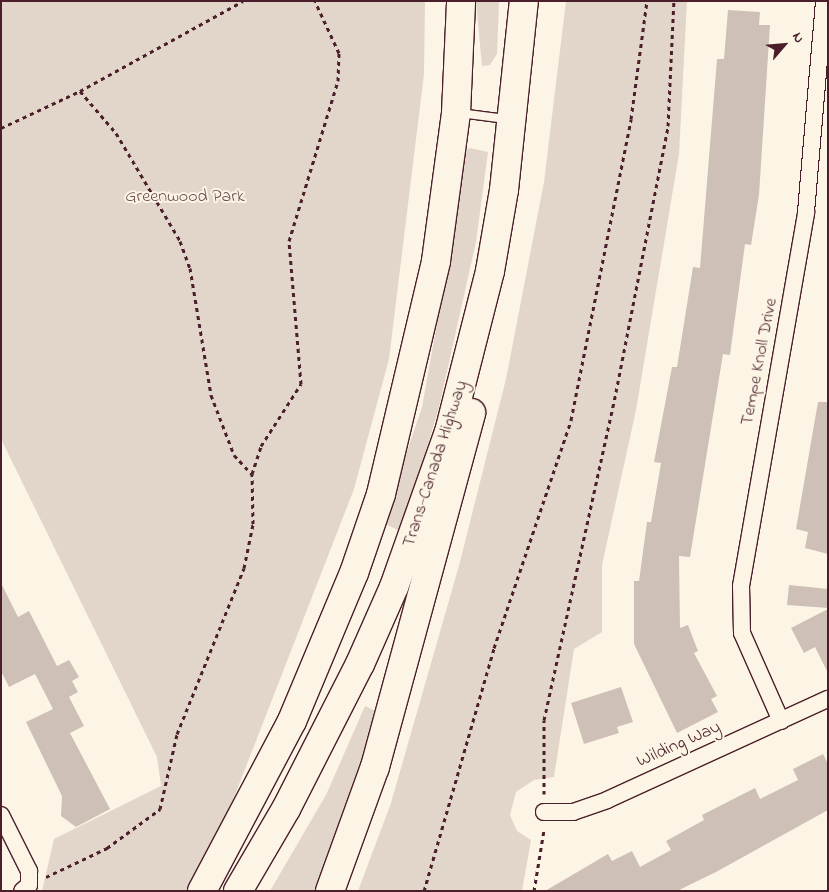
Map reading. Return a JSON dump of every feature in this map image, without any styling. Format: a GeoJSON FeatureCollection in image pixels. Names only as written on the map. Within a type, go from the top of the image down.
{"type":"FeatureCollection","features":[{"type":"Feature","properties":{"kind":"highway"},"geometry":{"type":"LineString","coordinates":[[202,891],[296,712],[354,573],[381,494],[436,261],[456,113],[461,1]]}},
{"type":"Feature","properties":{"kind":"highway","name":"Trans-Canada Highway"},"geometry":{"type":"LineString","coordinates":[[238,891],[325,736],[394,587],[454,414],[490,270],[504,190],[524,1]]}},
{"type":"Feature","properties":{"kind":"highway"},"geometry":{"type":"LineString","coordinates":[[330,891],[375,767],[466,439],[504,190]]}},
{"type":"Feature","properties":{"kind":"street","name":"Tempe Knoll Drive"},"geometry":{"type":"LineString","coordinates":[[781,721],[742,632],[741,586],[806,212],[826,21],[824,1]]}},
{"type":"Feature","properties":{"kind":"street","name":"Wilding Way"},"geometry":{"type":"LineString","coordinates":[[544,812],[573,812],[828,699]]}},
{"type":"Feature","properties":{"kind":"street"},"geometry":{"type":"LineString","coordinates":[[1,815],[29,871],[25,888]]}},
{"type":"Feature","properties":{"kind":"lane"},"geometry":{"type":"LineString","coordinates":[[456,113],[513,119]]}},
{"type":"Feature","properties":{"kind":"path"},"geometry":{"type":"LineString","coordinates":[[1,128],[80,91],[243,1]]}},
{"type":"Feature","properties":{"kind":"path"},"geometry":{"type":"LineString","coordinates":[[25,888],[108,848],[160,809],[178,734],[244,568],[253,524],[252,474],[261,446],[301,384],[289,241],[338,80],[339,52],[315,1]]}},
{"type":"Feature","properties":{"kind":"path"},"geometry":{"type":"LineString","coordinates":[[424,891],[494,648],[571,420],[631,119],[647,1]]}},
{"type":"Feature","properties":{"kind":"path"},"geometry":{"type":"LineString","coordinates":[[534,891],[544,838],[544,720],[616,392],[668,126],[674,1]]}},
{"type":"Feature","properties":{"kind":"path"},"geometry":{"type":"LineString","coordinates":[[80,91],[116,132],[180,241],[190,268],[212,395],[234,455],[252,474]]}},
{"type":"Feature","properties":{"kind":"green space","name":"Greenwood Park"},"geometry":{"type":"Polygon","coordinates":[[[1,1],[425,1],[424,74],[389,359],[354,489],[226,818],[193,891],[42,891],[54,839],[161,786],[157,757],[1,439],[1,1]]]}},
{"type":"Feature","properties":{"kind":"green space"},"geometry":{"type":"Polygon","coordinates":[[[476,1],[499,1],[497,54],[490,65],[482,66],[476,1]]]}},
{"type":"Feature","properties":{"kind":"green space"},"geometry":{"type":"Polygon","coordinates":[[[566,1],[687,1],[679,154],[636,410],[602,565],[602,632],[574,649],[554,777],[534,780],[516,792],[510,815],[517,831],[531,840],[522,891],[358,891],[391,803],[460,562],[506,379],[544,182],[566,1]]]}},
{"type":"Feature","properties":{"kind":"green space"},"geometry":{"type":"Polygon","coordinates":[[[470,148],[488,152],[476,242],[439,407],[402,532],[383,523],[422,407],[461,190],[460,153],[470,148]]]}},
{"type":"Feature","properties":{"kind":"green space"},"geometry":{"type":"Polygon","coordinates":[[[365,706],[382,714],[316,891],[270,891],[326,795],[365,706]]]}},
{"type":"Feature","properties":{"kind":"building"},"geometry":{"type":"Polygon","coordinates":[[[728,10],[760,12],[759,25],[770,25],[759,195],[751,245],[745,244],[730,355],[723,354],[690,557],[679,556],[680,628],[688,625],[698,651],[694,653],[717,696],[711,699],[718,712],[677,733],[634,644],[634,581],[639,581],[647,522],[651,522],[661,463],[654,462],[672,367],[677,367],[693,267],[700,268],[717,59],[724,59],[728,10]]]}},
{"type":"Feature","properties":{"kind":"building"},"geometry":{"type":"Polygon","coordinates":[[[818,402],[828,402],[828,554],[805,548],[808,532],[796,529],[818,402]]]}},
{"type":"Feature","properties":{"kind":"building"},"geometry":{"type":"Polygon","coordinates":[[[1,583],[18,617],[29,611],[57,666],[69,660],[79,677],[72,681],[78,692],[69,697],[84,726],[70,733],[110,809],[76,827],[61,816],[62,796],[26,722],[53,709],[35,674],[9,687],[1,671],[1,583]]]}},
{"type":"Feature","properties":{"kind":"building"},"geometry":{"type":"Polygon","coordinates":[[[789,585],[828,589],[828,608],[787,605],[789,585]]]}},
{"type":"Feature","properties":{"kind":"building"},"geometry":{"type":"Polygon","coordinates":[[[828,609],[828,673],[815,647],[804,653],[791,628],[828,609]]]}},
{"type":"Feature","properties":{"kind":"building"},"geometry":{"type":"Polygon","coordinates":[[[621,687],[633,722],[617,727],[619,733],[584,744],[571,703],[621,687]]]}},
{"type":"Feature","properties":{"kind":"building"},"geometry":{"type":"Polygon","coordinates":[[[823,754],[828,764],[828,810],[716,872],[677,891],[545,891],[608,854],[612,861],[632,851],[640,867],[671,850],[666,841],[704,820],[702,815],[755,788],[760,799],[798,780],[793,769],[823,754]]]}}]}
